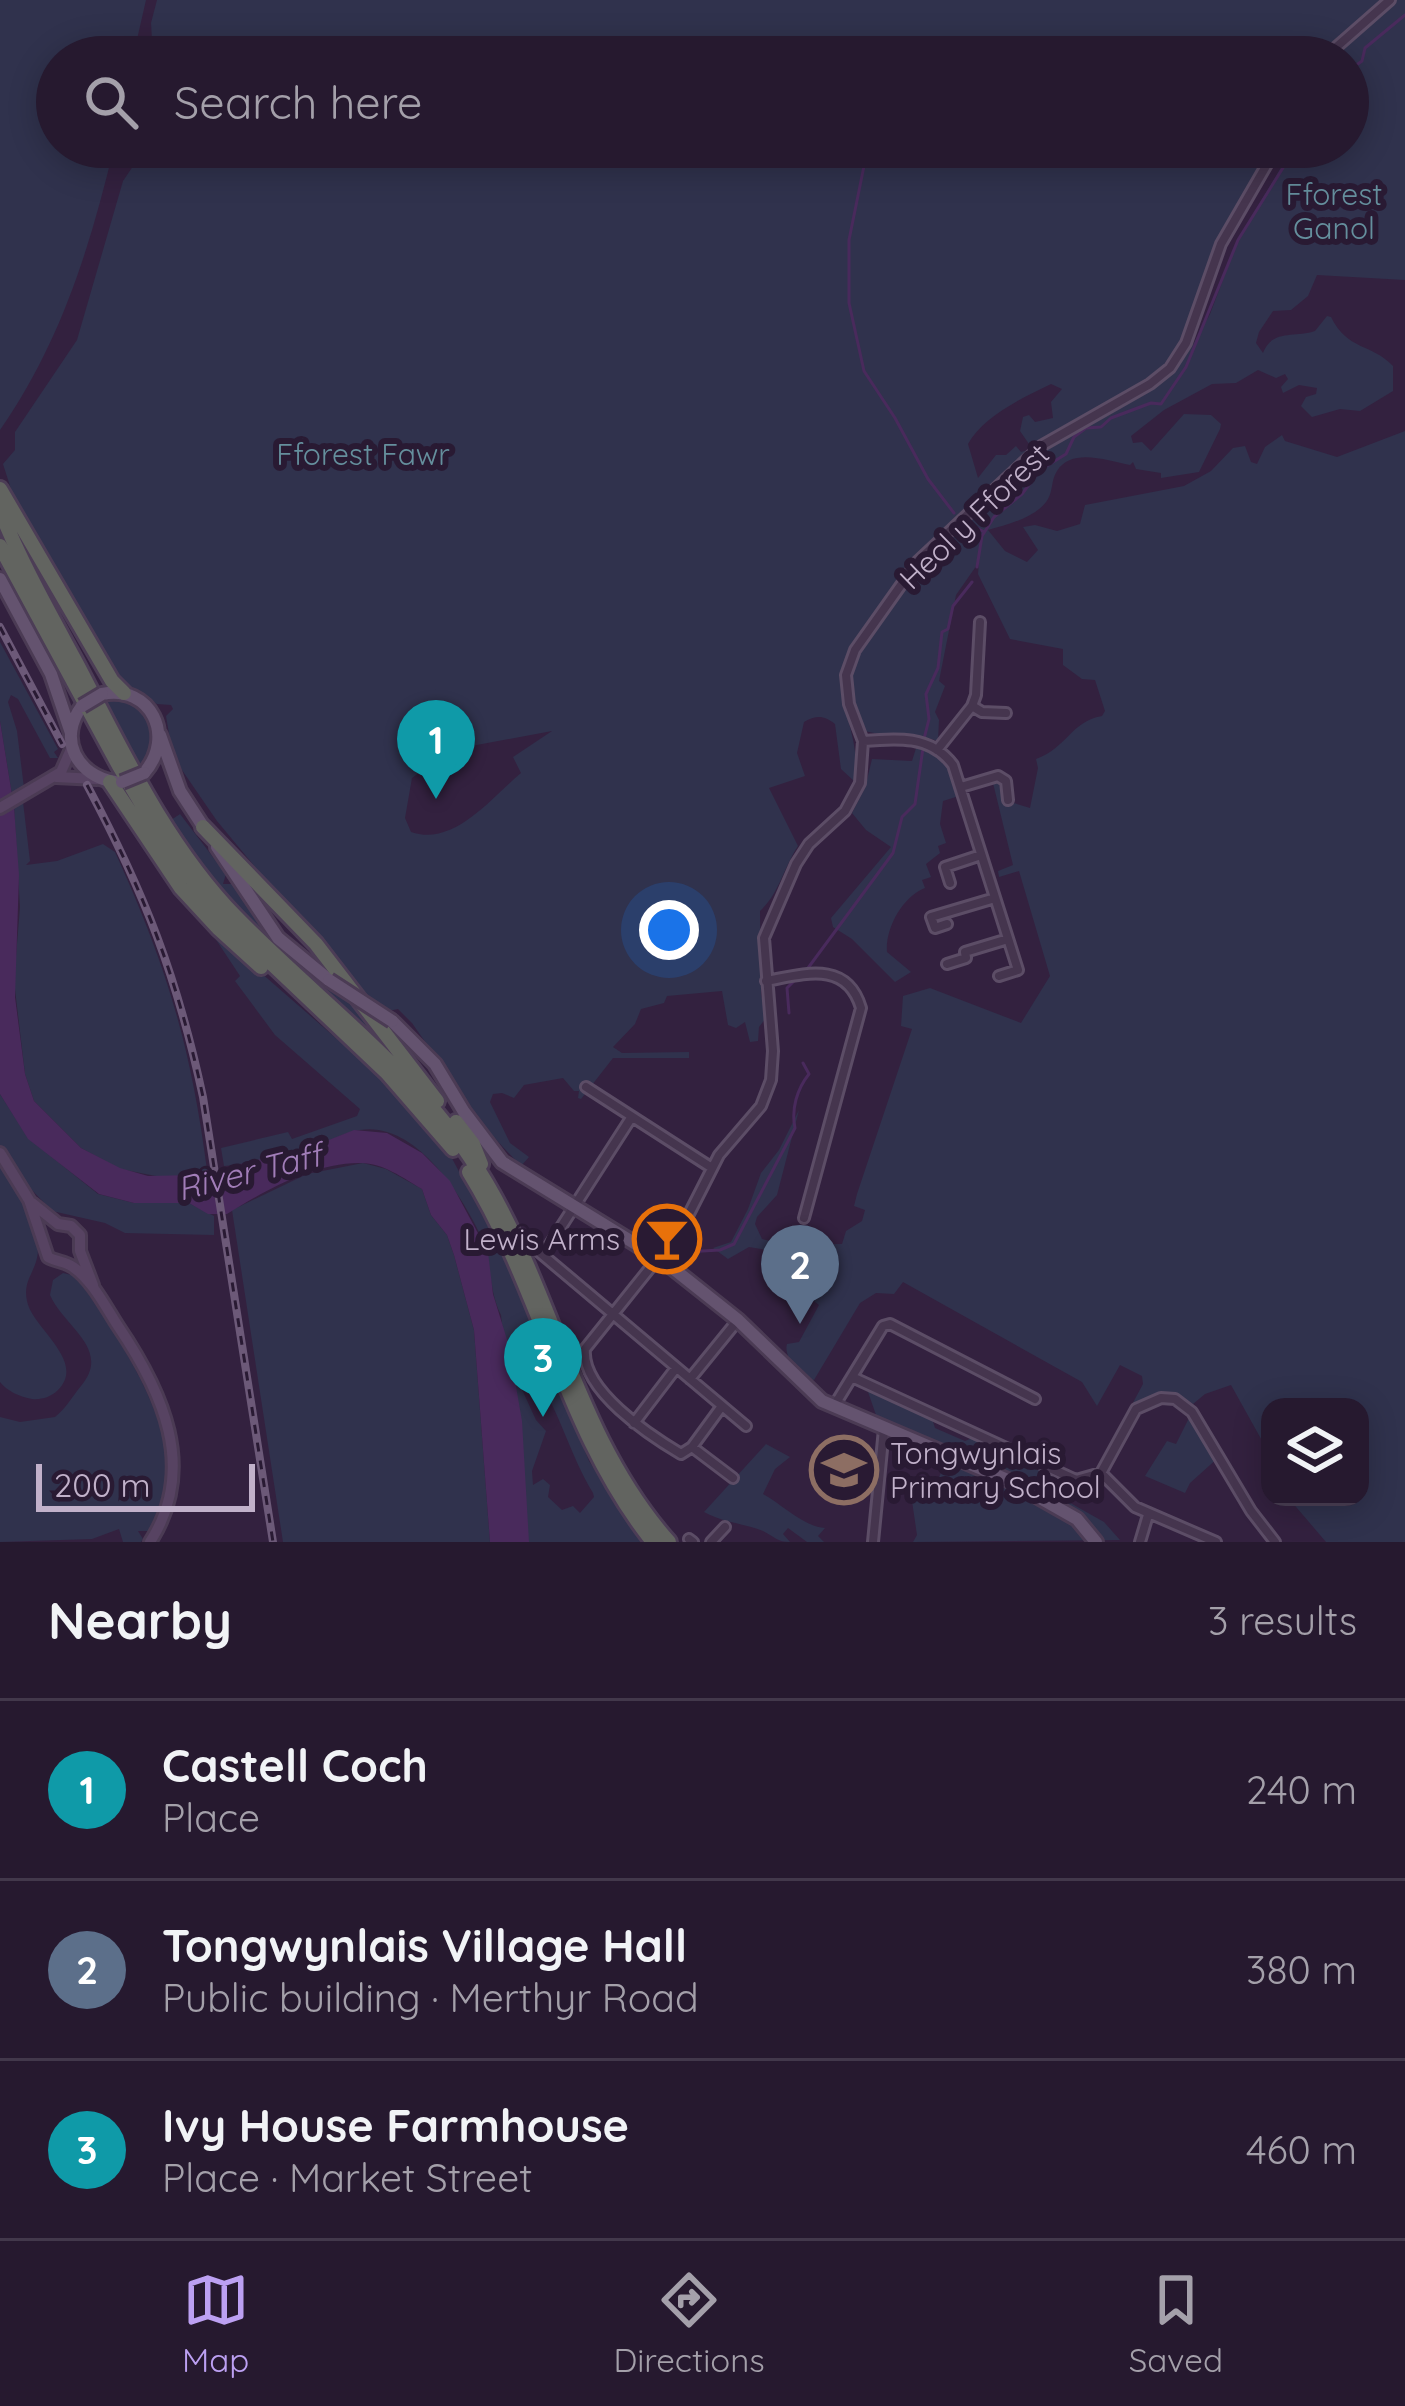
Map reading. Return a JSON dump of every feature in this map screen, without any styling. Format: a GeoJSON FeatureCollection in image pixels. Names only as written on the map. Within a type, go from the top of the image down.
{"type":"FeatureCollection","features":[{"type":"Feature","properties":{"kind":"highway"},"geometry":{"type":"LineString","coordinates":[[0,489],[100,661],[124,693]]}},
{"type":"Feature","properties":{"kind":"highway"},"geometry":{"type":"LineString","coordinates":[[0,510],[121,750],[185,855],[236,917],[427,1101],[492,1192]]}},
{"type":"Feature","properties":{"kind":"highway"},"geometry":{"type":"LineString","coordinates":[[0,546],[173,857],[232,926],[387,1073],[460,1158],[506,1240],[589,1443],[652,1542]]}},
{"type":"Feature","properties":{"kind":"highway"},"geometry":{"type":"LineString","coordinates":[[112,781],[157,855],[199,909],[262,967],[301,992]]}},
{"type":"Feature","properties":{"kind":"highway"},"geometry":{"type":"LineString","coordinates":[[203,827],[316,944],[473,1144],[606,1455],[669,1542]]}},
{"type":"Feature","properties":{"kind":"main road"},"geometry":{"type":"LineString","coordinates":[[0,578],[51,674],[82,767],[112,781]]}},
{"type":"Feature","properties":{"kind":"main road"},"geometry":{"type":"LineString","coordinates":[[51,674],[88,699],[124,693],[150,709],[180,791],[278,938],[329,980],[392,1021],[435,1064],[502,1162],[661,1260],[738,1320],[806,1388],[833,1407],[1010,1481],[1076,1519],[1096,1542]]}},
{"type":"Feature","properties":{"kind":"main road"},"geometry":{"type":"LineString","coordinates":[[0,808],[65,768],[88,699]]}},
{"type":"Feature","properties":{"kind":"main road"},"geometry":{"type":"LineString","coordinates":[[144,772],[157,754],[160,735]]}},
{"type":"Feature","properties":{"kind":"main road"},"geometry":{"type":"LineString","coordinates":[[53,778],[112,781],[144,772],[164,778],[180,791]]}},
{"type":"Feature","properties":{"kind":"main road"},"geometry":{"type":"LineString","coordinates":[[0,1153],[29,1200],[48,1256],[66,1262],[94,1288]]}},
{"type":"Feature","properties":{"kind":"main road"},"geometry":{"type":"LineString","coordinates":[[29,1200],[58,1224],[76,1229],[94,1288],[138,1356],[169,1422],[172,1485],[150,1542]]}},
{"type":"Feature","properties":{"kind":"main road"},"geometry":{"type":"LineString","coordinates":[[44,1238],[58,1224]]}},
{"type":"Feature","properties":{"kind":"main road"},"geometry":{"type":"LineString","coordinates":[[66,1262],[80,1251]]}},
{"type":"Feature","properties":{"kind":"street"},"geometry":{"type":"LineString","coordinates":[[1349,36],[1390,0]]}},
{"type":"Feature","properties":{"kind":"street","name":"Heol y Fforest"},"geometry":{"type":"LineString","coordinates":[[863,741],[849,704],[846,675],[855,650],[918,561],[1042,446],[1170,368],[1186,343],[1221,244],[1265,168]]}},
{"type":"Feature","properties":{"kind":"street"},"geometry":{"type":"LineString","coordinates":[[938,750],[972,706],[980,665],[980,622]]}},
{"type":"Feature","properties":{"kind":"street"},"geometry":{"type":"LineString","coordinates":[[972,706],[982,712],[1006,713]]}},
{"type":"Feature","properties":{"kind":"street"},"geometry":{"type":"LineString","coordinates":[[722,1406],[681,1454],[634,1423],[588,1374],[584,1355],[613,1313],[661,1260],[712,1168],[761,1106],[771,1080],[773,1051],[766,929],[802,853],[838,819],[860,783],[863,741],[904,738],[924,743],[953,765],[1018,970],[999,976]]}},
{"type":"Feature","properties":{"kind":"street"},"geometry":{"type":"LineString","coordinates":[[961,787],[998,776],[1006,781],[1007,800]]}},
{"type":"Feature","properties":{"kind":"street"},"geometry":{"type":"LineString","coordinates":[[950,883],[945,867],[981,855]]}},
{"type":"Feature","properties":{"kind":"street"},"geometry":{"type":"LineString","coordinates":[[947,924],[935,928],[931,917],[995,898]]}},
{"type":"Feature","properties":{"kind":"street"},"geometry":{"type":"LineString","coordinates":[[946,964],[966,958],[964,952],[1008,939]]}},
{"type":"Feature","properties":{"kind":"street"},"geometry":{"type":"LineString","coordinates":[[766,981],[814,972],[834,974],[850,984],[861,1008],[805,1218]]}},
{"type":"Feature","properties":{"kind":"street"},"geometry":{"type":"LineString","coordinates":[[586,1087],[712,1168]]}},
{"type":"Feature","properties":{"kind":"street"},"geometry":{"type":"LineString","coordinates":[[632,1118],[541,1253],[746,1426]]}},
{"type":"Feature","properties":{"kind":"street"},"geometry":{"type":"LineString","coordinates":[[690,1379],[738,1320]]}},
{"type":"Feature","properties":{"kind":"street"},"geometry":{"type":"LineString","coordinates":[[833,1407],[883,1326],[890,1324],[1035,1399]]}},
{"type":"Feature","properties":{"kind":"street"},"geometry":{"type":"LineString","coordinates":[[634,1423],[676,1368]]}},
{"type":"Feature","properties":{"kind":"street"},"geometry":{"type":"LineString","coordinates":[[852,1376],[1068,1478],[1101,1473],[1136,1409],[1161,1398],[1174,1399],[1192,1412],[1275,1542]]}},
{"type":"Feature","properties":{"kind":"street"},"geometry":{"type":"LineString","coordinates":[[873,1542],[884,1429]]}},
{"type":"Feature","properties":{"kind":"street"},"geometry":{"type":"LineString","coordinates":[[689,1450],[733,1478]]}},
{"type":"Feature","properties":{"kind":"street"},"geometry":{"type":"LineString","coordinates":[[1101,1473],[1148,1515],[1216,1542]]}},
{"type":"Feature","properties":{"kind":"street"},"geometry":{"type":"LineString","coordinates":[[1140,1542],[1148,1515]]}},
{"type":"Feature","properties":{"kind":"street"},"geometry":{"type":"LineString","coordinates":[[711,1542],[725,1527]]}},
{"type":"Feature","properties":{"kind":"green space"},"geometry":{"type":"Polygon","coordinates":[[[0,0],[146,0],[138,36],[36,36],[36,168],[108,168],[56,329],[0,430],[0,0]]]}},
{"type":"Feature","properties":{"kind":"green space"},"geometry":{"type":"Polygon","coordinates":[[[157,0],[1405,0],[1405,280],[1317,275],[1308,296],[1291,310],[1273,311],[1256,343],[1263,353],[1272,340],[1315,331],[1331,317],[1345,336],[1393,366],[1393,391],[1360,411],[1340,409],[1312,417],[1301,406],[1317,388],[1299,385],[1283,393],[1285,374],[1276,378],[1258,370],[1236,383],[1212,384],[1164,410],[1131,436],[1133,443],[1142,442],[1151,451],[1184,414],[1211,415],[1220,429],[1199,472],[1161,478],[1161,473],[1136,469],[1133,462],[1072,459],[1057,471],[1048,499],[1037,511],[988,530],[1005,551],[1027,562],[1038,550],[1023,527],[1057,531],[1080,524],[1085,505],[1184,486],[1211,471],[1233,448],[1245,446],[1251,462],[1257,464],[1265,447],[1282,435],[1285,441],[1337,457],[1405,431],[1405,1542],[1326,1542],[1295,1506],[1369,1506],[1369,1398],[1261,1398],[1261,1439],[1231,1385],[1193,1404],[1176,1395],[1159,1394],[1128,1412],[1143,1384],[1142,1376],[1120,1365],[1097,1406],[1082,1382],[903,1282],[894,1294],[876,1293],[860,1303],[814,1380],[794,1366],[786,1349],[787,1344],[799,1342],[819,1305],[796,1287],[779,1252],[749,1247],[728,1259],[713,1248],[731,1242],[761,1173],[799,1110],[777,1195],[755,1224],[762,1239],[786,1245],[842,1244],[846,1231],[862,1221],[865,1210],[854,1206],[857,1194],[912,1029],[901,1026],[903,996],[930,988],[1021,1023],[1050,976],[1019,871],[999,877],[998,871],[1013,865],[993,783],[998,780],[1004,800],[1030,808],[1036,759],[1105,711],[1095,680],[1082,679],[1063,665],[1063,649],[1010,639],[978,574],[979,562],[956,595],[939,681],[945,686],[935,712],[938,741],[858,729],[846,675],[841,676],[855,754],[854,781],[841,769],[835,724],[816,717],[804,722],[797,753],[805,776],[769,788],[798,846],[760,911],[761,994],[766,1018],[759,1027],[758,1041],[750,1042],[745,1022],[736,1028],[728,1025],[722,991],[667,996],[664,1003],[641,1009],[635,1024],[613,1047],[622,1053],[689,1052],[689,1058],[613,1058],[581,1099],[579,1091],[563,1078],[524,1085],[514,1098],[493,1094],[490,1102],[510,1143],[529,1157],[521,1166],[485,1128],[412,1023],[398,1009],[388,1011],[359,992],[217,821],[173,757],[166,716],[171,705],[157,704],[114,678],[96,638],[17,508],[3,464],[15,450],[15,432],[77,340],[123,181],[132,168],[1265,168],[1221,244],[1186,342],[1191,348],[1210,314],[1238,240],[1281,168],[1369,168],[1369,36],[152,36],[151,23],[157,0]],[[1051,384],[1005,408],[975,434],[968,444],[978,478],[996,455],[1006,455],[1016,446],[1021,452],[1028,450],[1020,431],[1023,417],[1029,415],[1035,422],[1053,418],[1051,402],[1062,389],[1051,384]],[[552,731],[450,750],[412,778],[405,818],[411,832],[427,835],[457,827],[521,773],[513,757],[552,731]]]}},
{"type":"Feature","properties":{"kind":"green space"},"geometry":{"type":"Polygon","coordinates":[[[0,642],[58,749],[54,752],[58,758],[50,758],[18,699],[11,695],[8,702],[24,788],[12,795],[0,721],[0,642]]]}},
{"type":"Feature","properties":{"kind":"green space"},"geometry":{"type":"Polygon","coordinates":[[[118,699],[139,709],[151,726],[152,745],[141,767],[105,700],[118,699]]]}},
{"type":"Feature","properties":{"kind":"green space"},"geometry":{"type":"Polygon","coordinates":[[[917,745],[944,760],[959,796],[943,801],[940,824],[946,843],[938,846],[940,853],[926,864],[931,877],[922,880],[925,888],[902,906],[892,924],[887,952],[911,972],[895,982],[852,939],[833,927],[831,918],[891,847],[866,830],[852,813],[872,759],[912,761],[917,745]]]}},
{"type":"Feature","properties":{"kind":"green space"},"geometry":{"type":"Polygon","coordinates":[[[23,802],[30,861],[26,865],[57,861],[103,844],[115,852],[174,1008],[207,1170],[166,1178],[120,1169],[81,1148],[34,1101],[25,1074],[14,981],[20,907],[14,807],[23,802]]]}},
{"type":"Feature","properties":{"kind":"green space"},"geometry":{"type":"Polygon","coordinates":[[[180,814],[226,874],[223,884],[233,884],[279,947],[347,998],[402,1065],[280,949],[222,888],[171,820],[180,814]]]}},
{"type":"Feature","properties":{"kind":"green space"},"geometry":{"type":"Polygon","coordinates":[[[207,926],[391,1086],[446,1147],[509,1266],[589,1461],[641,1542],[527,1542],[501,1315],[484,1244],[433,1163],[399,1137],[360,1130],[316,1146],[224,1166],[221,1148],[288,1132],[292,1139],[357,1116],[360,1109],[275,1035],[235,981],[240,976],[207,926]],[[535,1374],[520,1379],[536,1420],[546,1431],[532,1471],[533,1485],[543,1479],[550,1485],[548,1497],[562,1510],[573,1506],[580,1513],[593,1493],[535,1374]]]}},
{"type":"Feature","properties":{"kind":"green space"},"geometry":{"type":"Polygon","coordinates":[[[0,1094],[28,1138],[98,1194],[134,1203],[189,1203],[214,1216],[214,1235],[125,1233],[105,1223],[52,1211],[22,1185],[38,1249],[27,1301],[66,1368],[58,1390],[39,1399],[18,1395],[0,1382],[0,1094]]]}},
{"type":"Feature","properties":{"kind":"green space"},"geometry":{"type":"Polygon","coordinates":[[[363,1163],[386,1169],[422,1189],[454,1255],[474,1330],[490,1542],[283,1542],[232,1210],[307,1174],[363,1163]]]}},
{"type":"Feature","properties":{"kind":"green space"},"geometry":{"type":"Polygon","coordinates":[[[63,1273],[76,1276],[118,1340],[145,1388],[163,1437],[165,1485],[152,1525],[148,1531],[138,1531],[141,1542],[123,1542],[119,1529],[92,1539],[0,1542],[0,1417],[20,1422],[55,1417],[89,1373],[89,1349],[50,1295],[53,1280],[63,1273]]]}},
{"type":"Feature","properties":{"kind":"green space"},"geometry":{"type":"Polygon","coordinates":[[[867,1389],[931,1415],[935,1428],[965,1441],[977,1436],[1064,1480],[1065,1500],[1104,1522],[1120,1540],[913,1542],[917,1535],[912,1501],[935,1487],[950,1451],[876,1415],[867,1389]]]}},
{"type":"Feature","properties":{"kind":"green space"},"geometry":{"type":"Polygon","coordinates":[[[1192,1412],[1219,1457],[1185,1493],[1145,1476],[1167,1441],[1176,1444],[1192,1412]]]}},
{"type":"Feature","properties":{"kind":"green space"},"geometry":{"type":"Polygon","coordinates":[[[766,1444],[790,1457],[775,1469],[763,1494],[801,1520],[825,1528],[818,1536],[824,1542],[807,1542],[788,1528],[783,1534],[790,1542],[782,1541],[704,1512],[766,1444]]]}},
{"type":"Feature","properties":{"kind":"water","name":"River Taff"},"geometry":{"type":"Polygon","coordinates":[[[0,721],[19,875],[15,997],[25,1074],[34,1101],[81,1148],[148,1176],[194,1175],[311,1147],[354,1130],[387,1133],[422,1153],[450,1181],[488,1252],[522,1421],[529,1542],[490,1542],[474,1330],[447,1235],[431,1215],[422,1189],[377,1166],[344,1164],[291,1180],[227,1214],[208,1214],[189,1203],[134,1203],[99,1194],[28,1139],[0,1094],[0,721]]]}},
{"type":"Feature","properties":{"kind":"waterway"},"geometry":{"type":"LineString","coordinates":[[1369,45],[1405,15]]}},
{"type":"Feature","properties":{"kind":"waterway"},"geometry":{"type":"LineString","coordinates":[[864,168],[849,240],[849,303],[864,371],[928,479],[954,513]]}},
{"type":"Feature","properties":{"kind":"waterway"},"geometry":{"type":"LineString","coordinates":[[977,567],[982,536],[994,517],[1022,494],[1040,470],[1066,454],[1074,437],[1111,418],[1151,403],[1161,404],[1186,367],[1238,240],[1283,168]]}},
{"type":"Feature","properties":{"kind":"waterway"},"geometry":{"type":"LineString","coordinates":[[970,524],[984,532]]}},
{"type":"Feature","properties":{"kind":"waterway"},"geometry":{"type":"LineString","coordinates":[[924,739],[929,719],[926,694],[938,668],[942,632],[948,629],[953,606],[972,582]]}},
{"type":"Feature","properties":{"kind":"waterway"},"geometry":{"type":"LineString","coordinates":[[808,968],[893,853],[902,817],[915,804],[923,748]]}},
{"type":"Feature","properties":{"kind":"waterway"},"geometry":{"type":"LineString","coordinates":[[789,1013],[787,988],[794,981]]}},
{"type":"Feature","properties":{"kind":"waterway"},"geometry":{"type":"LineString","coordinates":[[685,1252],[720,1250],[734,1244],[795,1128],[796,1100],[809,1074],[803,1063]]}},
{"type":"Feature","properties":{"kind":"railway"},"geometry":{"type":"LineString","coordinates":[[0,627],[62,744]]}},
{"type":"Feature","properties":{"kind":"railway"},"geometry":{"type":"LineString","coordinates":[[87,785],[157,936],[193,1053],[273,1542]]}},
{"type":"Feature","properties":{"kind":"place","name":"Castell Coch"},"geometry":{"type":"Point","coordinates":[436,799]}},
{"type":"Feature","properties":{"kind":"place","name":"Lewis Arms"},"geometry":{"type":"Point","coordinates":[667,1239]}},
{"type":"Feature","properties":{"kind":"place","name":"Tongwynlais Village Hall"},"geometry":{"type":"Point","coordinates":[800,1324]}},
{"type":"Feature","properties":{"kind":"place","name":"Ivy House Farmhouse"},"geometry":{"type":"Point","coordinates":[543,1417]}},
{"type":"Feature","properties":{"kind":"place","name":"Tongwynlais Primary School"},"geometry":{"type":"Point","coordinates":[844,1470]}},
{"type":"Feature","properties":{"kind":"park label","name":"Fforest Ganol"},"geometry":{"type":"Point","coordinates":[1334,211]}},
{"type":"Feature","properties":{"kind":"park label","name":"Fforest Fawr"},"geometry":{"type":"Point","coordinates":[363,454]}}]}
